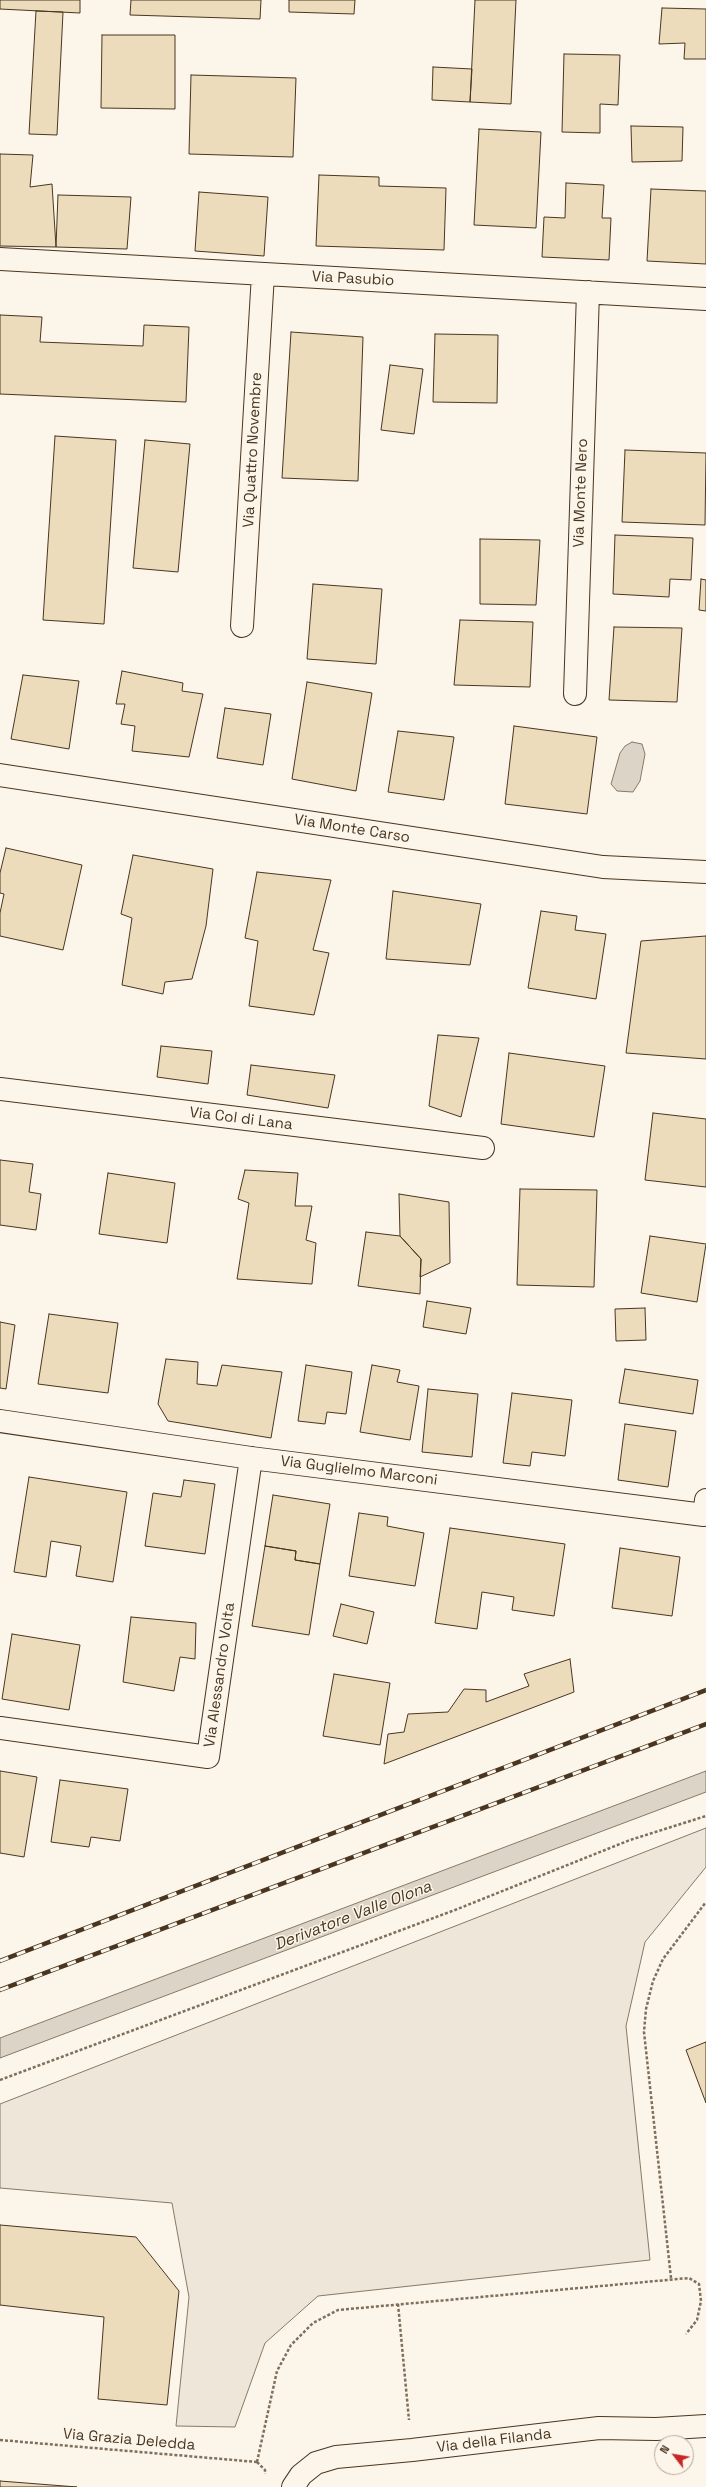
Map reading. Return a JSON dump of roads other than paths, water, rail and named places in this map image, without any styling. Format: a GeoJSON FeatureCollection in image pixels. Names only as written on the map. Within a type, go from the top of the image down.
{"type":"FeatureCollection","features":[{"type":"Feature","properties":{"kind":"street","name":"Via Pasubio"},"geometry":{"type":"LineString","coordinates":[[0,259],[706,299]]}},
{"type":"Feature","properties":{"kind":"street","name":"Via Quattro Novembre"},"geometry":{"type":"LineString","coordinates":[[242,626],[263,274]]}},
{"type":"Feature","properties":{"kind":"street","name":"Via Monte Nero"},"geometry":{"type":"LineString","coordinates":[[575,694],[588,292]]}},
{"type":"Feature","properties":{"kind":"street","name":"Via Monte Carso"},"geometry":{"type":"LineString","coordinates":[[0,775],[603,867],[706,872]]}},
{"type":"Feature","properties":{"kind":"street","name":"Via Col di Lana"},"geometry":{"type":"LineString","coordinates":[[0,1089],[483,1148]]}},
{"type":"Feature","properties":{"kind":"street","name":"Via Guglielmo Marconi"},"geometry":{"type":"LineString","coordinates":[[0,1421],[251,1458],[704,1515],[706,1500]]}},
{"type":"Feature","properties":{"kind":"street","name":"Via Alessandro Volta"},"geometry":{"type":"LineString","coordinates":[[0,1728],[208,1756],[251,1458]]}},
{"type":"Feature","properties":{"kind":"street","name":"Via della Filanda"},"geometry":{"type":"LineString","coordinates":[[293,2487],[301,2475],[316,2463],[336,2457],[412,2450],[599,2428],[656,2429],[706,2426]]}},
{"type":"Feature","properties":{"kind":"water"},"geometry":{"type":"Polygon","coordinates":[[[632,742],[642,744],[645,754],[640,781],[633,792],[617,791],[611,784],[620,753],[625,746],[632,742]]]}},
{"type":"Feature","properties":{"kind":"water","name":"Derivatore Valle Olona"},"geometry":{"type":"Polygon","coordinates":[[[706,1771],[706,1792],[0,2058],[0,2038],[706,1771]]]}},
{"type":"Feature","properties":{"kind":"railway"},"geometry":{"type":"LineString","coordinates":[[0,1961],[706,1690]]}},
{"type":"Feature","properties":{"kind":"railway"},"geometry":{"type":"LineString","coordinates":[[0,1990],[706,1724]]}}]}
